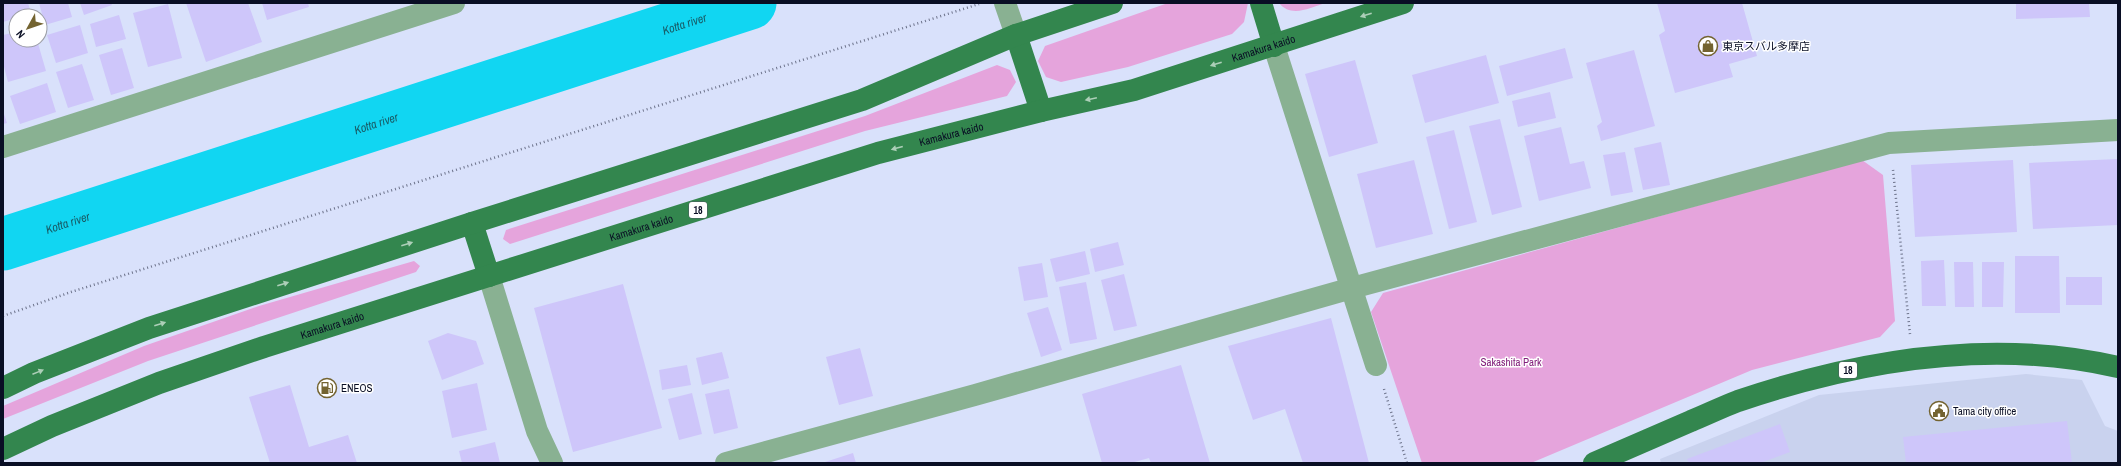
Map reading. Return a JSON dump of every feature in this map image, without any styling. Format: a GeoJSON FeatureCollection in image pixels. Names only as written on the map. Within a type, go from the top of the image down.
{"type":"FeatureCollection","features":[{"type":"Feature","properties":{"kind":"main road"},"geometry":{"type":"LineString","coordinates":[[3,388],[34,373],[150,328],[472,223],[862,100],[1016,35],[1112,3]]}},
{"type":"Feature","properties":{"kind":"main road"},"geometry":{"type":"LineString","coordinates":[[1261,3],[1274,46]]}},
{"type":"Feature","properties":{"kind":"main road","name":"Kamakura kaido"},"geometry":{"type":"LineString","coordinates":[[3,449],[52,426],[159,383],[264,346],[878,153],[1041,111],[1134,90],[1274,46],[1403,3]]}},
{"type":"Feature","properties":{"kind":"main road"},"geometry":{"type":"LineString","coordinates":[[1016,35],[1041,111]]}},
{"type":"Feature","properties":{"kind":"main road"},"geometry":{"type":"LineString","coordinates":[[472,223],[489,276]]}},
{"type":"Feature","properties":{"kind":"main road","name":"18"},"geometry":{"type":"LineString","coordinates":[[1594,463],[1737,402],[1821,376],[1910,358],[2011,353],[2090,360],[2118,367]]}},
{"type":"Feature","properties":{"kind":"street"},"geometry":{"type":"LineString","coordinates":[[3,147],[422,8],[454,3]]}},
{"type":"Feature","properties":{"kind":"street"},"geometry":{"type":"LineString","coordinates":[[1005,3],[1016,35]]}},
{"type":"Feature","properties":{"kind":"street"},"geometry":{"type":"LineString","coordinates":[[1274,46],[1376,365]]}},
{"type":"Feature","properties":{"kind":"street"},"geometry":{"type":"LineString","coordinates":[[726,463],[976,395],[1352,288],[1889,143],[2118,130]]}},
{"type":"Feature","properties":{"kind":"street"},"geometry":{"type":"LineString","coordinates":[[489,276],[537,430],[552,463]]}},
{"type":"Feature","properties":{"kind":"path"},"geometry":{"type":"LineString","coordinates":[[3,316],[71,292],[981,3]]}},
{"type":"Feature","properties":{"kind":"path"},"geometry":{"type":"LineString","coordinates":[[1893,172],[1910,335]]}},
{"type":"Feature","properties":{"kind":"path"},"geometry":{"type":"LineString","coordinates":[[1376,365],[1408,463]]}},
{"type":"Feature","properties":{"kind":"shaded area","name":"Tama city office"},"geometry":{"type":"Polygon","coordinates":[[[2026,374],[2082,380],[2105,426],[2118,431],[2118,463],[1661,463],[1660,459],[1819,395],[2026,374]]]}},
{"type":"Feature","properties":{"kind":"green space"},"geometry":{"type":"Polygon","coordinates":[[[1168,3],[1248,3],[1244,22],[1232,34],[1128,67],[1061,82],[1046,77],[1038,61],[1045,46],[1168,3]]]}},
{"type":"Feature","properties":{"kind":"green space"},"geometry":{"type":"Polygon","coordinates":[[[1279,3],[1325,3],[1295,11],[1284,8],[1279,3]]]}},
{"type":"Feature","properties":{"kind":"green space"},"geometry":{"type":"Polygon","coordinates":[[[997,65],[1010,70],[1016,82],[1007,96],[865,131],[510,244],[503,239],[506,230],[865,116],[997,65]]]}},
{"type":"Feature","properties":{"kind":"green space","name":"Sakashita Park"},"geometry":{"type":"Polygon","coordinates":[[[1862,160],[1883,175],[1895,321],[1880,337],[1752,370],[1531,463],[1422,463],[1371,312],[1383,293],[1862,160]]]}},
{"type":"Feature","properties":{"kind":"green space"},"geometry":{"type":"Polygon","coordinates":[[[414,261],[420,266],[416,272],[148,361],[3,419],[3,406],[144,346],[259,306],[414,261]]]}},
{"type":"Feature","properties":{"kind":"building"},"geometry":{"type":"Polygon","coordinates":[[[3,3],[28,3],[30,8],[8,8],[8,20],[3,22],[3,3]]]}},
{"type":"Feature","properties":{"kind":"building"},"geometry":{"type":"Polygon","coordinates":[[[39,3],[68,3],[72,17],[48,24],[48,8],[40,8],[39,3]]]}},
{"type":"Feature","properties":{"kind":"building"},"geometry":{"type":"Polygon","coordinates":[[[80,3],[111,3],[112,5],[84,15],[80,3]]]}},
{"type":"Feature","properties":{"kind":"building"},"geometry":{"type":"Polygon","coordinates":[[[186,3],[248,3],[262,42],[206,62],[186,3]]]}},
{"type":"Feature","properties":{"kind":"building"},"geometry":{"type":"Polygon","coordinates":[[[262,3],[308,3],[309,7],[267,20],[262,3]]]}},
{"type":"Feature","properties":{"kind":"building","name":"東京スバル多摩店"},"geometry":{"type":"Polygon","coordinates":[[[1657,3],[1742,3],[1757,56],[1729,64],[1733,77],[1675,93],[1659,35],[1665,31],[1657,3]]]}},
{"type":"Feature","properties":{"kind":"building"},"geometry":{"type":"Polygon","coordinates":[[[2016,3],[2089,3],[2090,17],[2016,19],[2016,3]]]}},
{"type":"Feature","properties":{"kind":"building"},"geometry":{"type":"Polygon","coordinates":[[[168,4],[182,58],[148,67],[133,13],[168,4]]]}},
{"type":"Feature","properties":{"kind":"building"},"geometry":{"type":"Polygon","coordinates":[[[119,15],[126,39],[96,47],[90,24],[119,15]]]}},
{"type":"Feature","properties":{"kind":"building"},"geometry":{"type":"Polygon","coordinates":[[[80,25],[88,53],[56,63],[48,35],[80,25]]]}},
{"type":"Feature","properties":{"kind":"building"},"geometry":{"type":"Polygon","coordinates":[[[8,34],[8,48],[39,48],[46,71],[8,82],[3,63],[3,35],[8,34]]]}},
{"type":"Feature","properties":{"kind":"building"},"geometry":{"type":"Polygon","coordinates":[[[122,48],[134,88],[111,95],[99,55],[122,48]]]}},
{"type":"Feature","properties":{"kind":"building"},"geometry":{"type":"Polygon","coordinates":[[[1565,48],[1573,78],[1507,96],[1499,66],[1565,48]]]}},
{"type":"Feature","properties":{"kind":"building"},"geometry":{"type":"Polygon","coordinates":[[[1634,50],[1655,126],[1601,141],[1597,126],[1602,122],[1586,63],[1634,50]]]}},
{"type":"Feature","properties":{"kind":"building"},"geometry":{"type":"Polygon","coordinates":[[[1486,55],[1499,103],[1425,123],[1412,75],[1486,55]]]}},
{"type":"Feature","properties":{"kind":"building"},"geometry":{"type":"Polygon","coordinates":[[[1355,60],[1378,143],[1329,157],[1305,74],[1355,60]]]}},
{"type":"Feature","properties":{"kind":"building"},"geometry":{"type":"Polygon","coordinates":[[[82,64],[94,100],[68,108],[56,72],[82,64]]]}},
{"type":"Feature","properties":{"kind":"building"},"geometry":{"type":"Polygon","coordinates":[[[47,83],[56,112],[20,124],[10,96],[47,83]]]}},
{"type":"Feature","properties":{"kind":"building"},"geometry":{"type":"Polygon","coordinates":[[[1550,92],[1556,118],[1518,127],[1512,101],[1550,92]]]}},
{"type":"Feature","properties":{"kind":"building"},"geometry":{"type":"Polygon","coordinates":[[[3,111],[7,123],[3,124],[3,111]]]}},
{"type":"Feature","properties":{"kind":"building"},"geometry":{"type":"Polygon","coordinates":[[[1500,119],[1522,207],[1492,215],[1469,126],[1500,119]]]}},
{"type":"Feature","properties":{"kind":"building"},"geometry":{"type":"Polygon","coordinates":[[[1561,127],[1570,164],[1584,161],[1591,188],[1539,201],[1524,136],[1561,127]]]}},
{"type":"Feature","properties":{"kind":"building"},"geometry":{"type":"Polygon","coordinates":[[[1454,130],[1477,222],[1449,229],[1426,137],[1454,130]]]}},
{"type":"Feature","properties":{"kind":"building"},"geometry":{"type":"Polygon","coordinates":[[[1661,142],[1670,185],[1643,190],[1634,148],[1661,142]]]}},
{"type":"Feature","properties":{"kind":"building"},"geometry":{"type":"Polygon","coordinates":[[[1625,152],[1633,192],[1611,196],[1603,155],[1625,152]]]}},
{"type":"Feature","properties":{"kind":"building"},"geometry":{"type":"Polygon","coordinates":[[[2118,159],[2118,225],[2033,229],[2029,163],[2118,159]]]}},
{"type":"Feature","properties":{"kind":"building"},"geometry":{"type":"Polygon","coordinates":[[[1414,160],[1433,234],[1376,248],[1357,174],[1414,160]]]}},
{"type":"Feature","properties":{"kind":"building"},"geometry":{"type":"Polygon","coordinates":[[[2013,160],[2017,232],[1915,237],[1911,165],[2013,160]]]}},
{"type":"Feature","properties":{"kind":"building"},"geometry":{"type":"Polygon","coordinates":[[[1118,242],[1124,265],[1095,272],[1090,249],[1118,242]]]}},
{"type":"Feature","properties":{"kind":"building"},"geometry":{"type":"Polygon","coordinates":[[[1085,251],[1090,274],[1056,282],[1050,259],[1085,251]]]}},
{"type":"Feature","properties":{"kind":"building"},"geometry":{"type":"Polygon","coordinates":[[[2015,256],[2059,256],[2060,313],[2015,313],[2015,256]]]}},
{"type":"Feature","properties":{"kind":"building"},"geometry":{"type":"Polygon","coordinates":[[[1944,260],[1946,306],[1922,306],[1921,261],[1944,260]]]}},
{"type":"Feature","properties":{"kind":"building"},"geometry":{"type":"Polygon","coordinates":[[[1954,262],[1973,262],[1974,307],[1955,307],[1954,262]]]}},
{"type":"Feature","properties":{"kind":"building"},"geometry":{"type":"Polygon","coordinates":[[[1982,262],[2004,262],[2003,307],[1982,307],[1982,262]]]}},
{"type":"Feature","properties":{"kind":"building"},"geometry":{"type":"Polygon","coordinates":[[[1042,263],[1048,297],[1024,301],[1018,267],[1042,263]]]}},
{"type":"Feature","properties":{"kind":"building"},"geometry":{"type":"Polygon","coordinates":[[[1124,274],[1137,326],[1114,331],[1101,280],[1124,274]]]}},
{"type":"Feature","properties":{"kind":"building"},"geometry":{"type":"Polygon","coordinates":[[[2066,277],[2102,277],[2102,305],[2066,305],[2066,277]]]}},
{"type":"Feature","properties":{"kind":"building"},"geometry":{"type":"Polygon","coordinates":[[[1086,282],[1097,339],[1070,344],[1059,287],[1086,282]]]}},
{"type":"Feature","properties":{"kind":"building"},"geometry":{"type":"Polygon","coordinates":[[[623,284],[662,428],[573,452],[534,308],[623,284]]]}},
{"type":"Feature","properties":{"kind":"building"},"geometry":{"type":"Polygon","coordinates":[[[1048,307],[1062,350],[1041,357],[1027,313],[1048,307]]]}},
{"type":"Feature","properties":{"kind":"building"},"geometry":{"type":"Polygon","coordinates":[[[1331,318],[1369,463],[1303,463],[1285,409],[1253,420],[1228,346],[1331,318]]]}},
{"type":"Feature","properties":{"kind":"building"},"geometry":{"type":"Polygon","coordinates":[[[448,333],[476,341],[484,364],[442,380],[428,341],[448,333]]]}},
{"type":"Feature","properties":{"kind":"building"},"geometry":{"type":"Polygon","coordinates":[[[860,348],[873,396],[839,405],[826,357],[860,348]]]}},
{"type":"Feature","properties":{"kind":"building"},"geometry":{"type":"Polygon","coordinates":[[[722,352],[729,378],[702,385],[696,358],[722,352]]]}},
{"type":"Feature","properties":{"kind":"building"},"geometry":{"type":"Polygon","coordinates":[[[687,365],[691,385],[662,390],[659,370],[687,365]]]}},
{"type":"Feature","properties":{"kind":"building"},"geometry":{"type":"Polygon","coordinates":[[[1181,365],[1210,463],[1151,463],[1149,458],[1131,463],[1102,463],[1082,394],[1181,365]]]}},
{"type":"Feature","properties":{"kind":"building"},"geometry":{"type":"Polygon","coordinates":[[[477,383],[487,430],[452,438],[442,391],[477,383]]]}},
{"type":"Feature","properties":{"kind":"building"},"geometry":{"type":"Polygon","coordinates":[[[290,385],[309,447],[348,435],[357,463],[270,463],[249,397],[290,385]]]}},
{"type":"Feature","properties":{"kind":"building"},"geometry":{"type":"Polygon","coordinates":[[[729,389],[738,428],[714,434],[705,394],[729,389]]]}},
{"type":"Feature","properties":{"kind":"building"},"geometry":{"type":"Polygon","coordinates":[[[692,393],[702,434],[679,440],[668,399],[692,393]]]}},
{"type":"Feature","properties":{"kind":"building"},"geometry":{"type":"Polygon","coordinates":[[[2067,421],[2072,463],[1906,463],[1903,437],[2067,421]]]}},
{"type":"Feature","properties":{"kind":"building"},"geometry":{"type":"Polygon","coordinates":[[[1780,424],[1790,452],[1760,463],[1689,463],[1687,459],[1780,424]]]}},
{"type":"Feature","properties":{"kind":"building"},"geometry":{"type":"Polygon","coordinates":[[[495,442],[500,463],[462,463],[459,451],[495,442]]]}},
{"type":"Feature","properties":{"kind":"building"},"geometry":{"type":"Polygon","coordinates":[[[853,453],[856,463],[822,463],[853,453]]]}},
{"type":"Feature","properties":{"kind":"waterway","name":"Kotta river"},"geometry":{"type":"LineString","coordinates":[[3,244],[750,3]]}},
{"type":"Feature","properties":{"kind":"place","name":"東京スバル多摩店"},"geometry":{"type":"Point","coordinates":[1708,46]}},
{"type":"Feature","properties":{"kind":"place","name":"ENEOS"},"geometry":{"type":"Point","coordinates":[327,388]}},
{"type":"Feature","properties":{"kind":"place","name":"Tama city office"},"geometry":{"type":"Point","coordinates":[1939,411]}}]}
